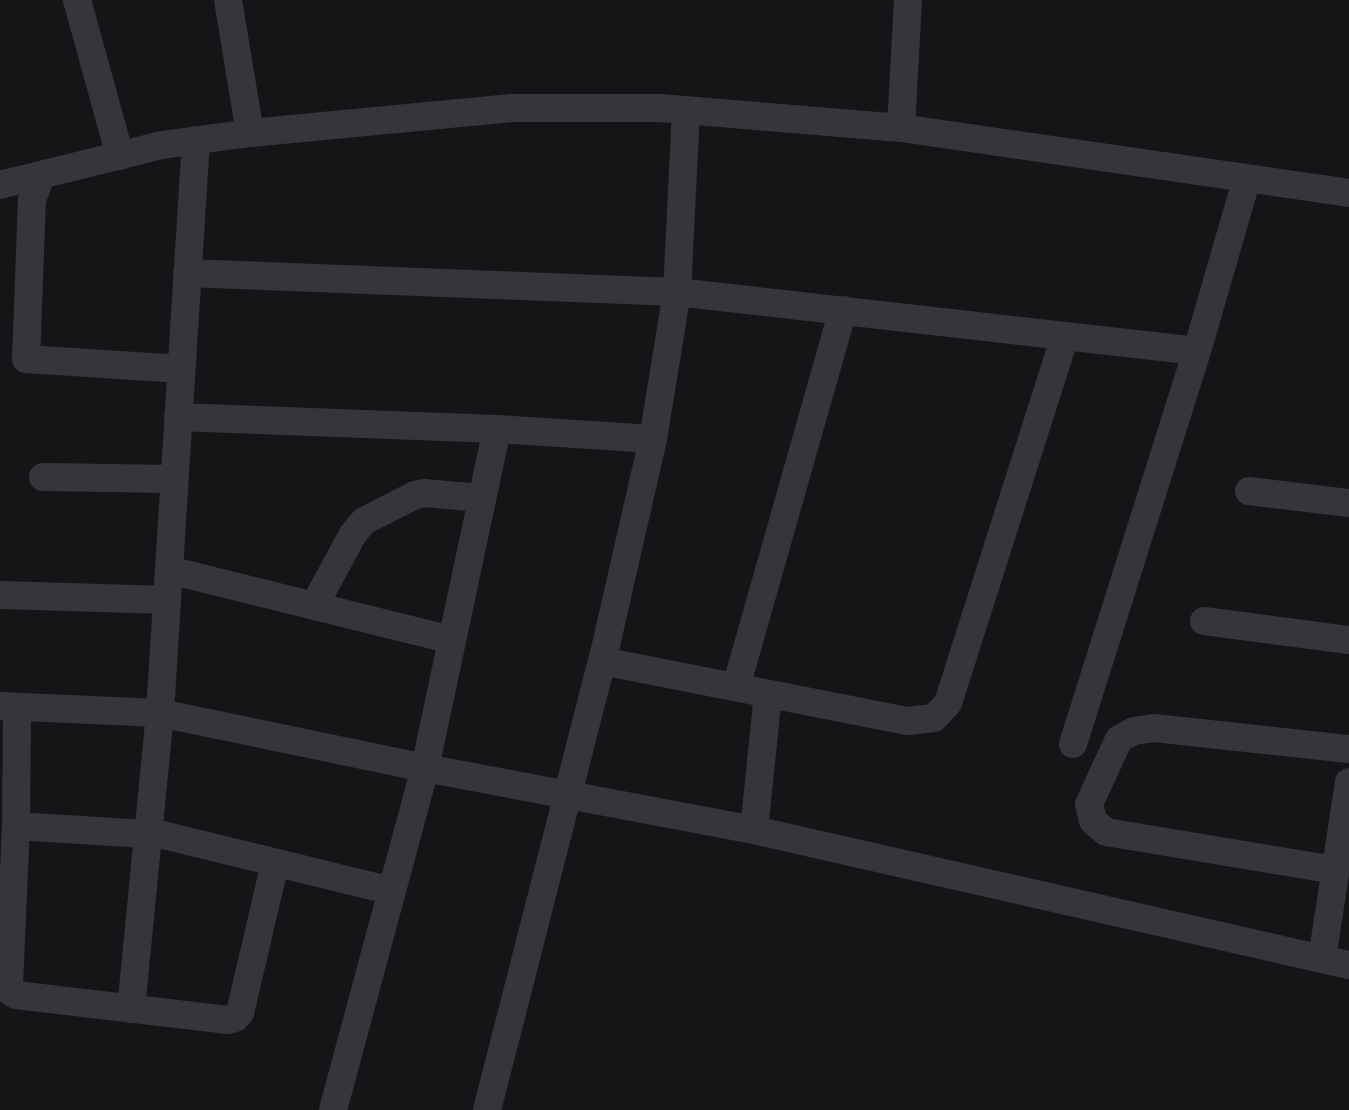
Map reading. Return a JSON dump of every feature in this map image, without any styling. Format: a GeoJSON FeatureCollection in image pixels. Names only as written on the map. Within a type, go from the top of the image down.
{"type":"FeatureCollection","features":[{"type":"Feature","properties":{"kind":"street"},"geometry":{"type":"LineString","coordinates":[[77,0],[120,156]]}},
{"type":"Feature","properties":{"kind":"street"},"geometry":{"type":"LineString","coordinates":[[228,0],[250,133]]}},
{"type":"Feature","properties":{"kind":"street"},"geometry":{"type":"LineString","coordinates":[[901,128],[908,0]]}},
{"type":"Feature","properties":{"kind":"street"},"geometry":{"type":"LineString","coordinates":[[0,184],[162,145],[250,133],[512,108],[660,108],[901,128],[1349,193]]}},
{"type":"Feature","properties":{"kind":"street"},"geometry":{"type":"LineString","coordinates":[[487,1110],[602,661],[653,439],[677,292],[686,110]]}},
{"type":"Feature","properties":{"kind":"street"},"geometry":{"type":"LineString","coordinates":[[131,1009],[160,713],[196,140]]}},
{"type":"Feature","properties":{"kind":"street"},"geometry":{"type":"LineString","coordinates":[[41,175],[32,200],[26,359],[181,369]]}},
{"type":"Feature","properties":{"kind":"street"},"geometry":{"type":"LineString","coordinates":[[1073,744],[1197,351],[1247,178]]}},
{"type":"Feature","properties":{"kind":"street"},"geometry":{"type":"LineString","coordinates":[[187,273],[677,292],[1197,351]]}},
{"type":"Feature","properties":{"kind":"street"},"geometry":{"type":"LineString","coordinates":[[736,687],[843,310]]}},
{"type":"Feature","properties":{"kind":"street"},"geometry":{"type":"LineString","coordinates":[[602,661],[906,721],[934,718],[948,702],[1065,336]]}},
{"type":"Feature","properties":{"kind":"street"},"geometry":{"type":"LineString","coordinates":[[178,417],[497,429],[653,439]]}},
{"type":"Feature","properties":{"kind":"street"},"geometry":{"type":"LineString","coordinates":[[334,1110],[425,768],[497,429]]}},
{"type":"Feature","properties":{"kind":"street"},"geometry":{"type":"LineString","coordinates":[[43,476],[174,479]]}},
{"type":"Feature","properties":{"kind":"street"},"geometry":{"type":"LineString","coordinates":[[1249,491],[1349,503]]}},
{"type":"Feature","properties":{"kind":"street"},"geometry":{"type":"LineString","coordinates":[[314,606],[353,534],[364,521],[415,495],[482,498]]}},
{"type":"Feature","properties":{"kind":"street"},"geometry":{"type":"LineString","coordinates":[[169,570],[452,640]]}},
{"type":"Feature","properties":{"kind":"street"},"geometry":{"type":"LineString","coordinates":[[0,595],[167,600]]}},
{"type":"Feature","properties":{"kind":"street"},"geometry":{"type":"LineString","coordinates":[[1204,621],[1349,640]]}},
{"type":"Feature","properties":{"kind":"street"},"geometry":{"type":"LineString","coordinates":[[754,830],[768,694]]}},
{"type":"Feature","properties":{"kind":"street"},"geometry":{"type":"LineString","coordinates":[[276,864],[240,1014],[235,1018],[228,1020],[16,995],[10,991],[16,826],[9,706],[160,713],[425,768],[754,830],[1349,964]]}},
{"type":"Feature","properties":{"kind":"street"},"geometry":{"type":"LineString","coordinates":[[1335,870],[1106,832],[1093,821],[1089,804],[1119,739],[1134,731],[1154,728],[1349,749]]}},
{"type":"Feature","properties":{"kind":"street"},"geometry":{"type":"LineString","coordinates":[[1322,959],[1349,782]]}},
{"type":"Feature","properties":{"kind":"street"},"geometry":{"type":"LineString","coordinates":[[16,826],[148,833],[392,891]]}}]}
